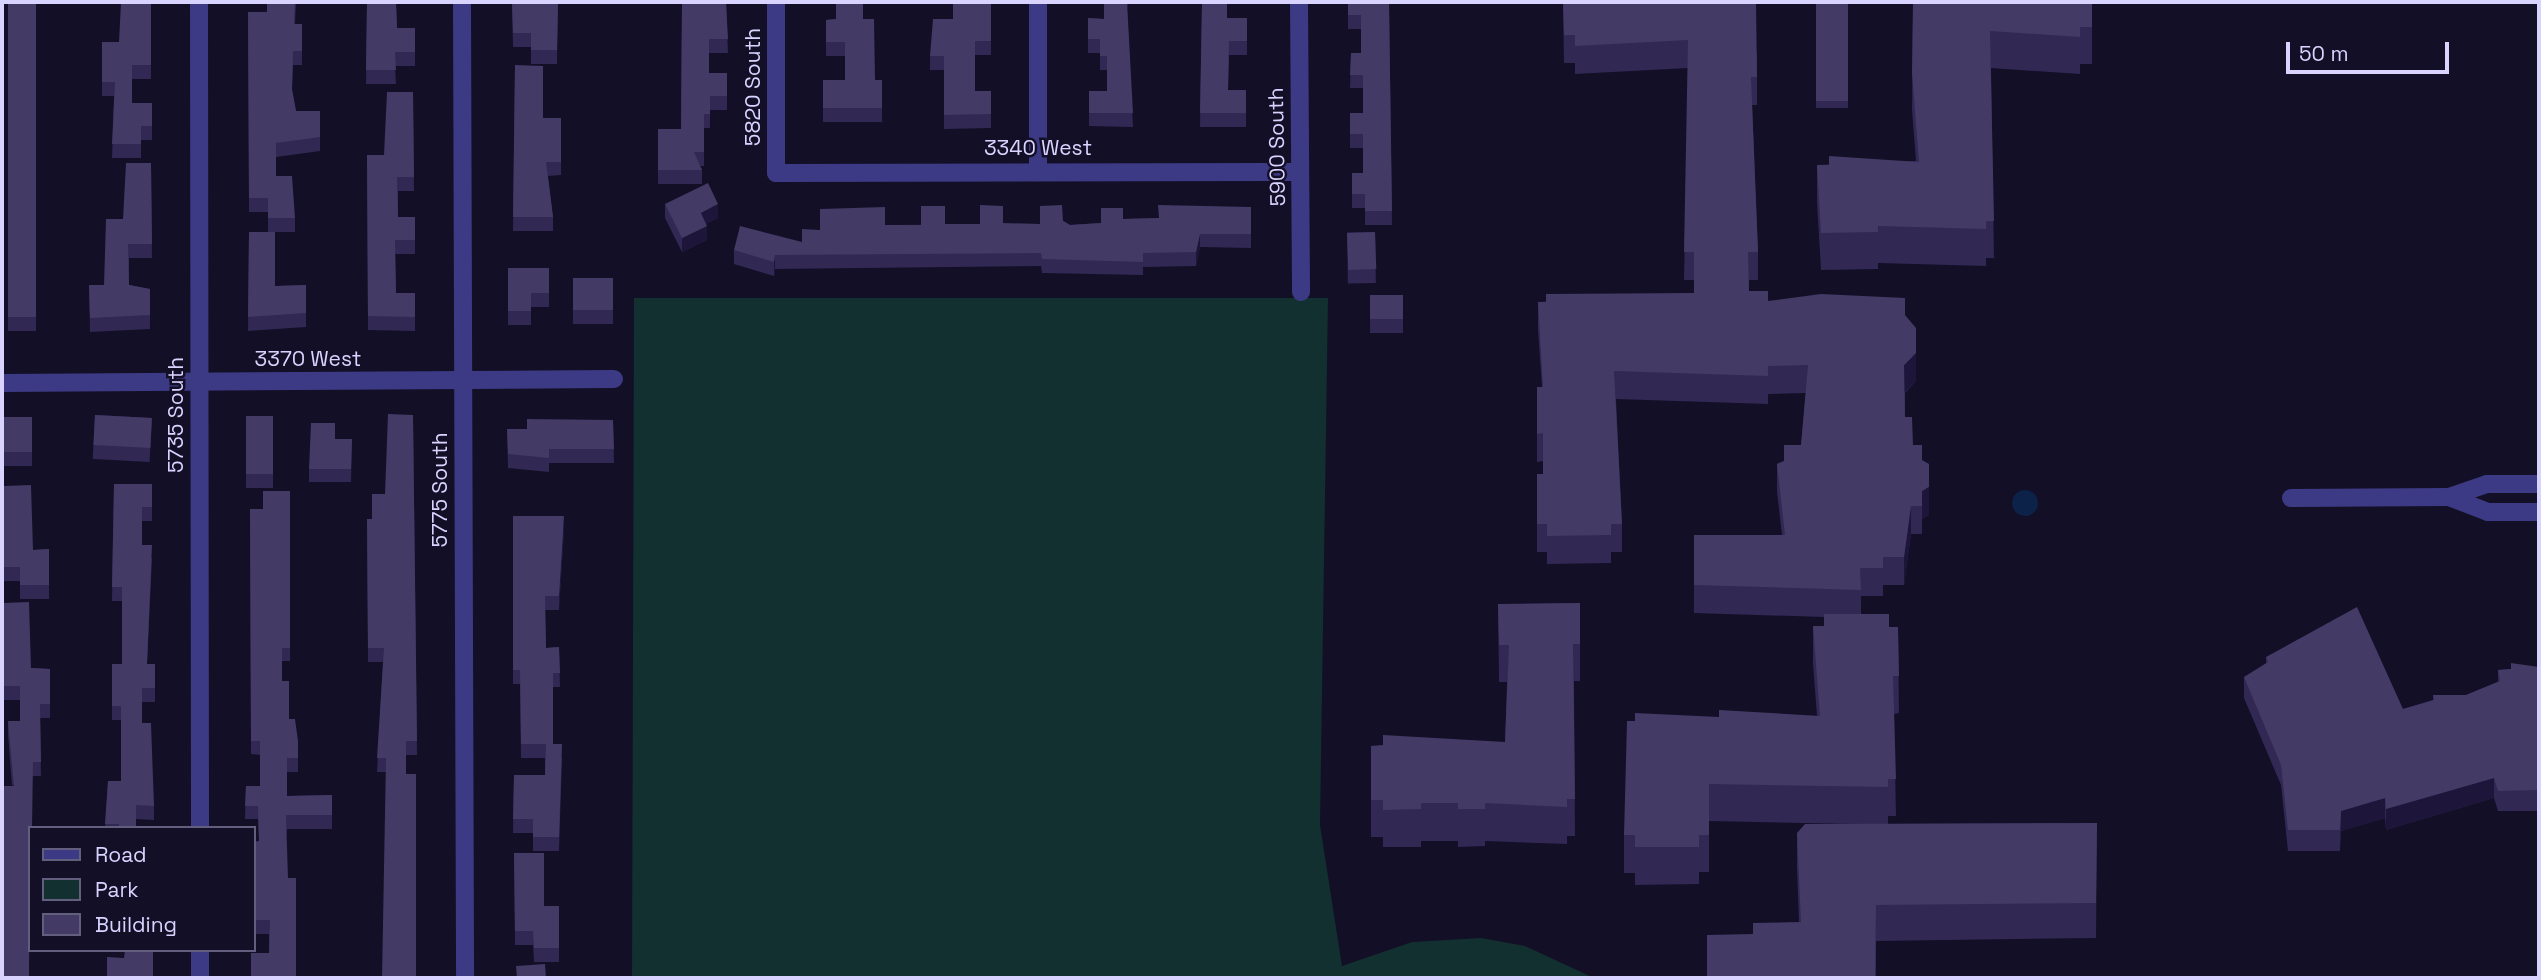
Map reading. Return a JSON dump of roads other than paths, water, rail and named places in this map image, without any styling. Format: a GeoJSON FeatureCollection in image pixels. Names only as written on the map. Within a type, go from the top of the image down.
{"type":"FeatureCollection","features":[{"type":"Feature","properties":{"kind":"street","name":"5735 South"},"geometry":{"type":"LineString","coordinates":[[199,2],[200,826]]}},
{"type":"Feature","properties":{"kind":"street","name":"5775 South"},"geometry":{"type":"LineString","coordinates":[[462,2],[465,978]]}},
{"type":"Feature","properties":{"kind":"street","name":"5820 South"},"geometry":{"type":"LineString","coordinates":[[776,2],[776,173]]}},
{"type":"Feature","properties":{"kind":"street"},"geometry":{"type":"LineString","coordinates":[[1038,2],[1038,171]]}},
{"type":"Feature","properties":{"kind":"street","name":"5900 South"},"geometry":{"type":"LineString","coordinates":[[1298,2],[1301,292]]}},
{"type":"Feature","properties":{"kind":"street","name":"3340 West"},"geometry":{"type":"LineString","coordinates":[[776,173],[1299,172]]}},
{"type":"Feature","properties":{"kind":"street","name":"3370 West"},"geometry":{"type":"LineString","coordinates":[[2,383],[614,379]]}},
{"type":"Feature","properties":{"kind":"street"},"geometry":{"type":"LineString","coordinates":[[2291,498],[2449,497],[2487,484],[2539,484]]}},
{"type":"Feature","properties":{"kind":"street"},"geometry":{"type":"LineString","coordinates":[[2449,497],[2488,512],[2539,512]]}},
{"type":"Feature","properties":{"kind":"street"},"geometry":{"type":"LineString","coordinates":[[200,952],[200,978]]}},
{"type":"Feature","properties":{"kind":"water"},"geometry":{"type":"Polygon","coordinates":[[[2025,490],[2034,494],[2038,503],[2034,512],[2025,516],[2016,512],[2012,503],[2016,494],[2025,490]]]}}]}
